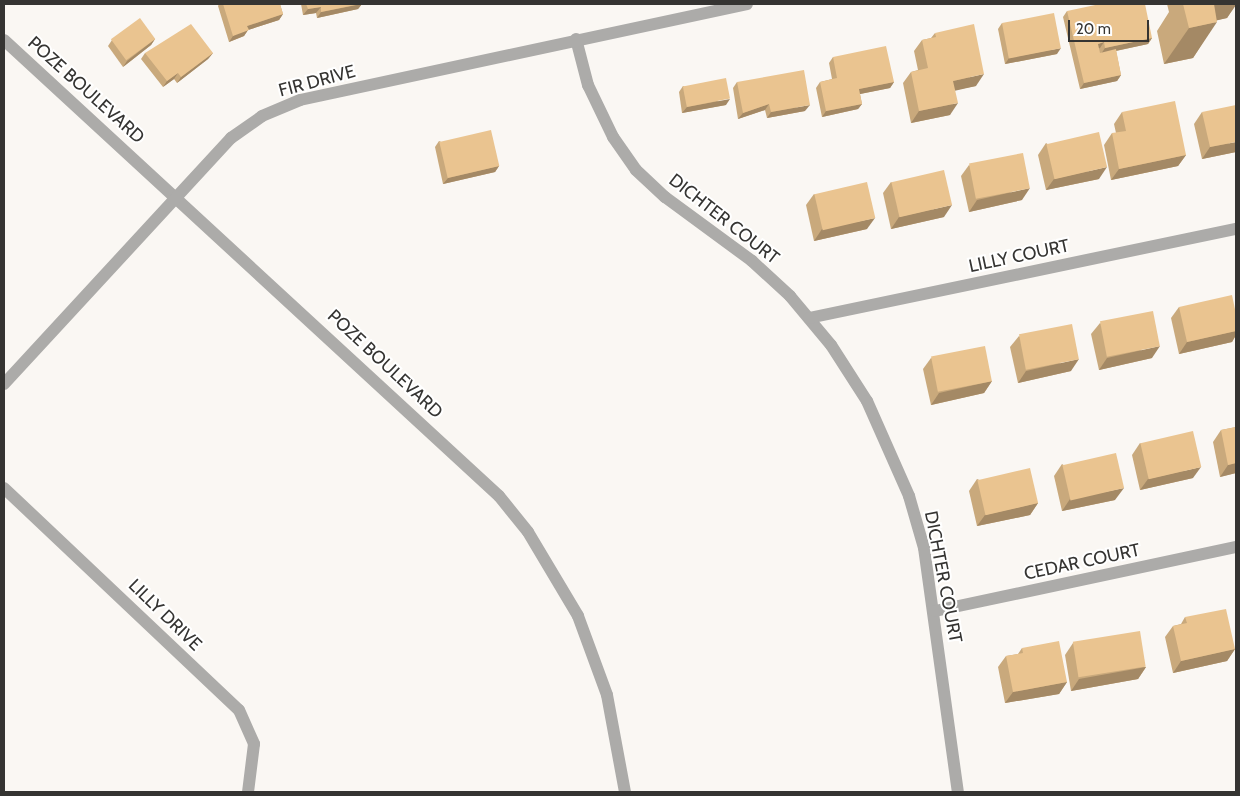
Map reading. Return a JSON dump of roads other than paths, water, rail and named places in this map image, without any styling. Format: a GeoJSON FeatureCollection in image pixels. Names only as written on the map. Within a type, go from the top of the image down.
{"type":"FeatureCollection","features":[{"type":"Feature","properties":{"kind":"street","name":"FIR DRIVE"},"geometry":{"type":"LineString","coordinates":[[4,384],[231,138],[281,107],[576,39],[747,4]]}},
{"type":"Feature","properties":{"kind":"street","name":"DICHTER COURT"},"geometry":{"type":"LineString","coordinates":[[576,39],[588,85],[613,137],[636,170],[665,197],[752,261],[809,318],[850,372],[886,439],[909,496],[924,548],[935,611],[958,792]]}},
{"type":"Feature","properties":{"kind":"street","name":"POZE BOULEVARD"},"geometry":{"type":"LineString","coordinates":[[4,40],[177,196],[499,496],[528,532],[578,616],[601,675],[619,749],[625,792]]}},
{"type":"Feature","properties":{"kind":"street","name":"LILLY COURT"},"geometry":{"type":"LineString","coordinates":[[809,318],[1236,229]]}},
{"type":"Feature","properties":{"kind":"street","name":"LILLY DRIVE"},"geometry":{"type":"LineString","coordinates":[[4,488],[239,710],[254,744],[248,792]]}},
{"type":"Feature","properties":{"kind":"street","name":"CEDAR COURT"},"geometry":{"type":"LineString","coordinates":[[935,611],[1236,548]]}}]}
